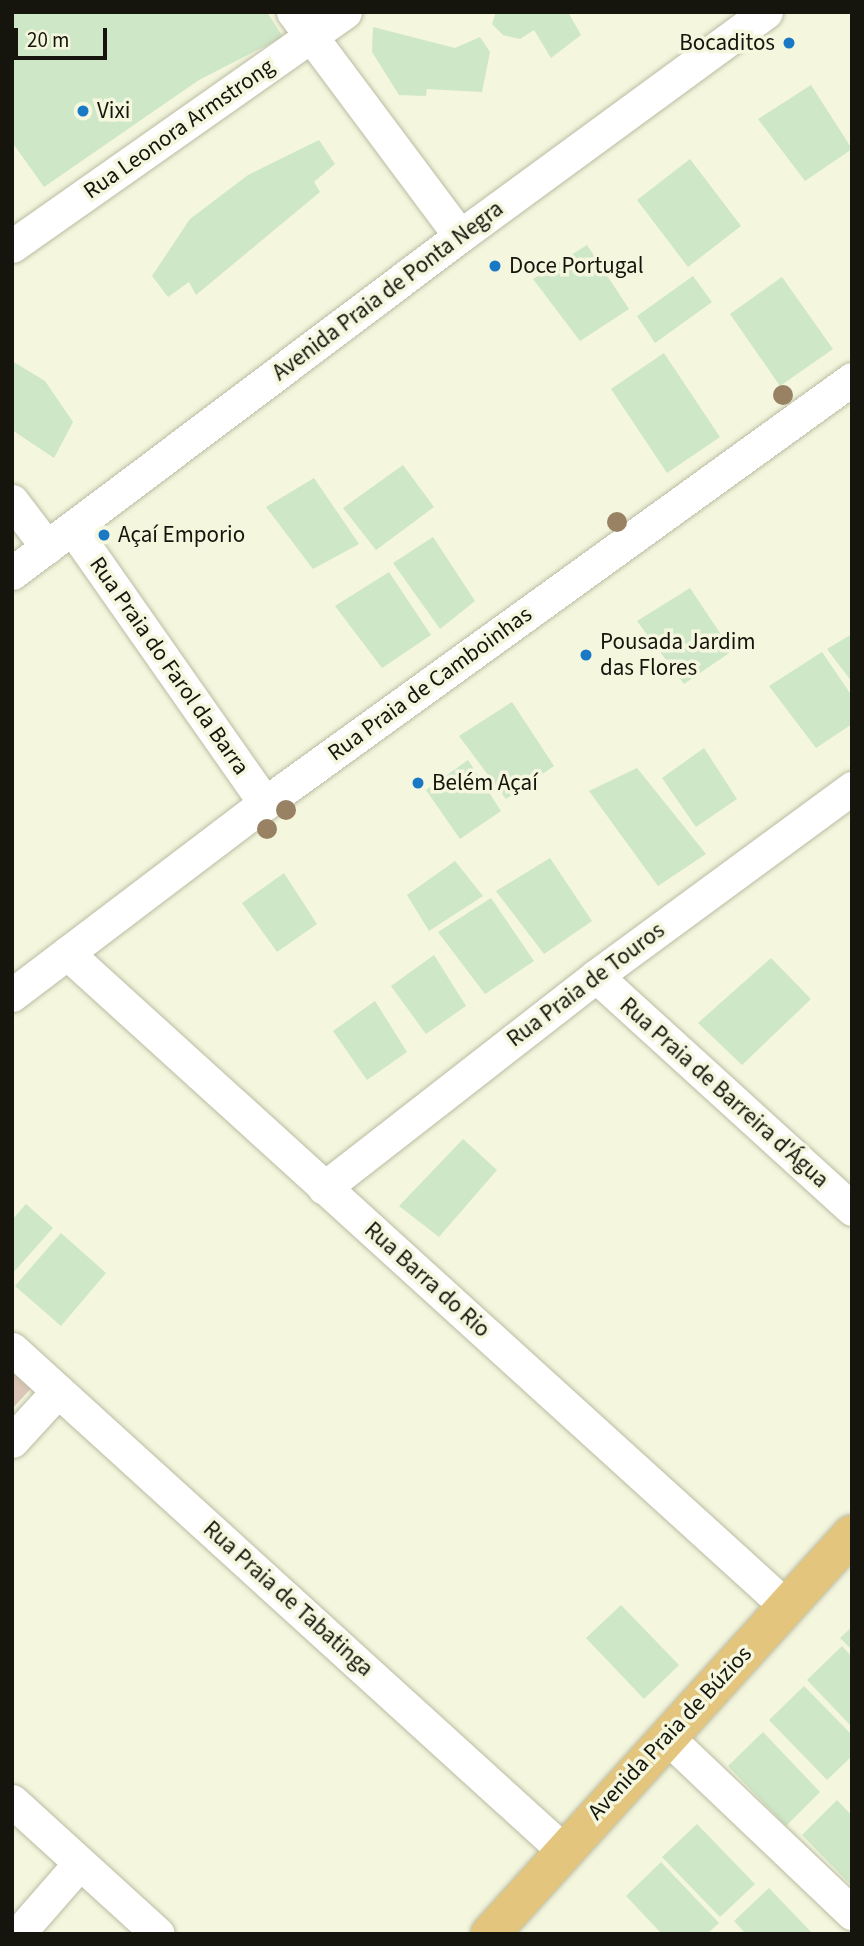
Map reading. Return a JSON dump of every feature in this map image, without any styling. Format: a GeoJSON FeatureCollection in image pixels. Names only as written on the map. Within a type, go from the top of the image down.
{"type":"FeatureCollection","features":[{"type":"Feature","properties":{"kind":"main road","name":"Avenida Praia de Búzios"},"geometry":{"type":"LineString","coordinates":[[489,1934],[852,1534]]}},
{"type":"Feature","properties":{"kind":"street","name":"Rua Leonora Armstrong"},"geometry":{"type":"LineString","coordinates":[[12,246],[302,24],[345,12]]}},
{"type":"Feature","properties":{"kind":"street","name":"Avenida Praia de Ponta Negra"},"geometry":{"type":"LineString","coordinates":[[12,573],[460,236],[766,12]]}},
{"type":"Feature","properties":{"kind":"street"},"geometry":{"type":"LineString","coordinates":[[302,24],[460,236]]}},
{"type":"Feature","properties":{"kind":"street","name":"Rua Praia de Camboinhas"},"geometry":{"type":"LineString","coordinates":[[12,995],[265,803],[852,379]]}},
{"type":"Feature","properties":{"kind":"street","name":"Rua Praia do Farol da Barra"},"geometry":{"type":"LineString","coordinates":[[12,500],[60,538],[265,803]]}},
{"type":"Feature","properties":{"kind":"street","name":"Rua Praia de Touros"},"geometry":{"type":"LineString","coordinates":[[324,1188],[596,976],[852,788]]}},
{"type":"Feature","properties":{"kind":"street","name":"Rua Barra do Rio"},"geometry":{"type":"LineString","coordinates":[[67,953],[787,1606]]}},
{"type":"Feature","properties":{"kind":"street","name":"Rua Praia de Barreira d'Água"},"geometry":{"type":"LineString","coordinates":[[596,976],[852,1209]]}},
{"type":"Feature","properties":{"kind":"street","name":"Rua Praia de Tabatinga"},"geometry":{"type":"LineString","coordinates":[[12,1349],[563,1850]]}},
{"type":"Feature","properties":{"kind":"street"},"geometry":{"type":"LineString","coordinates":[[12,1441],[58,1391]]}},
{"type":"Feature","properties":{"kind":"street"},"geometry":{"type":"LineString","coordinates":[[666,1736],[852,1913]]}},
{"type":"Feature","properties":{"kind":"street"},"geometry":{"type":"LineString","coordinates":[[12,1801],[158,1934]]}},
{"type":"Feature","properties":{"kind":"street"},"geometry":{"type":"LineString","coordinates":[[18,1934],[79,1864]]}},
{"type":"Feature","properties":{"kind":"shaded area"},"geometry":{"type":"Polygon","coordinates":[[[12,1364],[35,1384],[12,1409],[12,1364]]]}},
{"type":"Feature","properties":{"kind":"building","name":"Vixi"},"geometry":{"type":"Polygon","coordinates":[[[12,12],[267,12],[283,37],[199,80],[44,187],[12,142],[12,12]]]}},
{"type":"Feature","properties":{"kind":"building"},"geometry":{"type":"Polygon","coordinates":[[[496,12],[568,12],[581,35],[551,58],[534,30],[520,39],[503,35],[492,24],[496,12]]]}},
{"type":"Feature","properties":{"kind":"building"},"geometry":{"type":"Polygon","coordinates":[[[373,27],[455,48],[480,37],[490,52],[482,92],[427,89],[426,96],[399,95],[372,52],[373,27]]]}},
{"type":"Feature","properties":{"kind":"building"},"geometry":{"type":"Polygon","coordinates":[[[811,85],[852,149],[805,181],[758,119],[811,85]]]}},
{"type":"Feature","properties":{"kind":"building"},"geometry":{"type":"Polygon","coordinates":[[[319,140],[335,164],[314,182],[320,192],[196,295],[189,282],[168,297],[152,276],[190,219],[248,175],[319,140]]]}},
{"type":"Feature","properties":{"kind":"building"},"geometry":{"type":"Polygon","coordinates":[[[690,159],[741,226],[688,267],[637,200],[690,159]]]}},
{"type":"Feature","properties":{"kind":"building"},"geometry":{"type":"Polygon","coordinates":[[[587,245],[629,309],[580,341],[533,279],[587,245]]]}},
{"type":"Feature","properties":{"kind":"building"},"geometry":{"type":"Polygon","coordinates":[[[693,276],[712,302],[655,343],[637,316],[693,276]]]}},
{"type":"Feature","properties":{"kind":"building"},"geometry":{"type":"Polygon","coordinates":[[[782,277],[833,349],[780,386],[730,314],[782,277]]]}},
{"type":"Feature","properties":{"kind":"building"},"geometry":{"type":"Polygon","coordinates":[[[664,353],[720,437],[667,473],[611,389],[664,353]]]}},
{"type":"Feature","properties":{"kind":"building"},"geometry":{"type":"Polygon","coordinates":[[[12,361],[45,381],[73,422],[54,458],[12,430],[12,361]]]}},
{"type":"Feature","properties":{"kind":"building"},"geometry":{"type":"Polygon","coordinates":[[[403,465],[434,507],[376,550],[343,508],[403,465]]]}},
{"type":"Feature","properties":{"kind":"building"},"geometry":{"type":"Polygon","coordinates":[[[314,478],[359,544],[313,569],[266,507],[314,478]]]}},
{"type":"Feature","properties":{"kind":"building"},"geometry":{"type":"Polygon","coordinates":[[[433,537],[475,601],[440,629],[393,563],[433,537]]]}},
{"type":"Feature","properties":{"kind":"building"},"geometry":{"type":"Polygon","coordinates":[[[389,572],[431,635],[382,668],[335,606],[389,572]]]}},
{"type":"Feature","properties":{"kind":"building"},"geometry":{"type":"Polygon","coordinates":[[[690,588],[732,651],[684,684],[637,621],[690,588]]]}},
{"type":"Feature","properties":{"kind":"building"},"geometry":{"type":"Polygon","coordinates":[[[852,634],[852,682],[827,649],[852,634]]]}},
{"type":"Feature","properties":{"kind":"building"},"geometry":{"type":"Polygon","coordinates":[[[822,652],[852,696],[852,724],[816,748],[769,686],[822,652]]]}},
{"type":"Feature","properties":{"kind":"building"},"geometry":{"type":"Polygon","coordinates":[[[512,702],[554,766],[506,799],[459,736],[512,702]]]}},
{"type":"Feature","properties":{"kind":"building"},"geometry":{"type":"Polygon","coordinates":[[[704,748],[737,799],[696,827],[662,778],[704,748]]]}},
{"type":"Feature","properties":{"kind":"building"},"geometry":{"type":"Polygon","coordinates":[[[468,760],[501,811],[460,839],[426,790],[468,760]]]}},
{"type":"Feature","properties":{"kind":"building"},"geometry":{"type":"Polygon","coordinates":[[[637,768],[706,854],[658,886],[589,791],[637,768]]]}},
{"type":"Feature","properties":{"kind":"building"},"geometry":{"type":"Polygon","coordinates":[[[550,858],[592,921],[544,954],[496,891],[550,858]]]}},
{"type":"Feature","properties":{"kind":"building"},"geometry":{"type":"Polygon","coordinates":[[[455,861],[483,896],[429,931],[407,895],[455,861]]]}},
{"type":"Feature","properties":{"kind":"building"},"geometry":{"type":"Polygon","coordinates":[[[284,873],[317,924],[277,952],[242,903],[284,873]]]}},
{"type":"Feature","properties":{"kind":"building"},"geometry":{"type":"Polygon","coordinates":[[[491,898],[534,961],[485,994],[438,932],[491,898]]]}},
{"type":"Feature","properties":{"kind":"building"},"geometry":{"type":"Polygon","coordinates":[[[434,955],[466,1006],[426,1034],[391,986],[434,955]]]}},
{"type":"Feature","properties":{"kind":"building"},"geometry":{"type":"Polygon","coordinates":[[[771,958],[811,999],[742,1065],[698,1023],[771,958]]]}},
{"type":"Feature","properties":{"kind":"building"},"geometry":{"type":"Polygon","coordinates":[[[375,1001],[407,1052],[367,1080],[333,1031],[375,1001]]]}},
{"type":"Feature","properties":{"kind":"building"},"geometry":{"type":"Polygon","coordinates":[[[463,1139],[497,1170],[439,1237],[399,1206],[463,1139]]]}},
{"type":"Feature","properties":{"kind":"building"},"geometry":{"type":"Polygon","coordinates":[[[26,1204],[53,1228],[12,1274],[12,1220],[26,1204]]]}},
{"type":"Feature","properties":{"kind":"building"},"geometry":{"type":"Polygon","coordinates":[[[61,1233],[106,1273],[61,1326],[15,1286],[61,1233]]]}},
{"type":"Feature","properties":{"kind":"building"},"geometry":{"type":"Polygon","coordinates":[[[621,1605],[679,1665],[644,1699],[586,1638],[621,1605]]]}},
{"type":"Feature","properties":{"kind":"building"},"geometry":{"type":"Polygon","coordinates":[[[852,1627],[852,1650],[840,1638],[852,1627]]]}},
{"type":"Feature","properties":{"kind":"building"},"geometry":{"type":"Polygon","coordinates":[[[842,1646],[852,1657],[852,1727],[807,1680],[842,1646]]]}},
{"type":"Feature","properties":{"kind":"building"},"geometry":{"type":"Polygon","coordinates":[[[804,1686],[852,1735],[852,1756],[827,1780],[769,1720],[804,1686]]]}},
{"type":"Feature","properties":{"kind":"building"},"geometry":{"type":"Polygon","coordinates":[[[763,1732],[820,1792],[786,1826],[728,1766],[763,1732]]]}},
{"type":"Feature","properties":{"kind":"building"},"geometry":{"type":"Polygon","coordinates":[[[837,1800],[852,1816],[852,1886],[802,1835],[837,1800]]]}},
{"type":"Feature","properties":{"kind":"building"},"geometry":{"type":"Polygon","coordinates":[[[697,1824],[755,1884],[720,1917],[662,1857],[697,1824]]]}},
{"type":"Feature","properties":{"kind":"building"},"geometry":{"type":"Polygon","coordinates":[[[661,1862],[719,1923],[707,1934],[662,1934],[626,1896],[661,1862]]]}},
{"type":"Feature","properties":{"kind":"building"},"geometry":{"type":"Polygon","coordinates":[[[769,1888],[813,1934],[746,1934],[734,1921],[769,1888]]]}},
{"type":"Feature","properties":{"kind":"place","name":"Bocaditos"},"geometry":{"type":"Point","coordinates":[789,43]}},
{"type":"Feature","properties":{"kind":"place","name":"Vixi"},"geometry":{"type":"Point","coordinates":[83,111]}},
{"type":"Feature","properties":{"kind":"place","name":"Doce Portugal"},"geometry":{"type":"Point","coordinates":[495,266]}},
{"type":"Feature","properties":{"kind":"place","name":"Açaí Emporio"},"geometry":{"type":"Point","coordinates":[104,535]}},
{"type":"Feature","properties":{"kind":"place","name":"Pousada Jardim das Flores"},"geometry":{"type":"Point","coordinates":[586,655]}},
{"type":"Feature","properties":{"kind":"place","name":"Belém Açaí"},"geometry":{"type":"Point","coordinates":[418,783]}}]}
